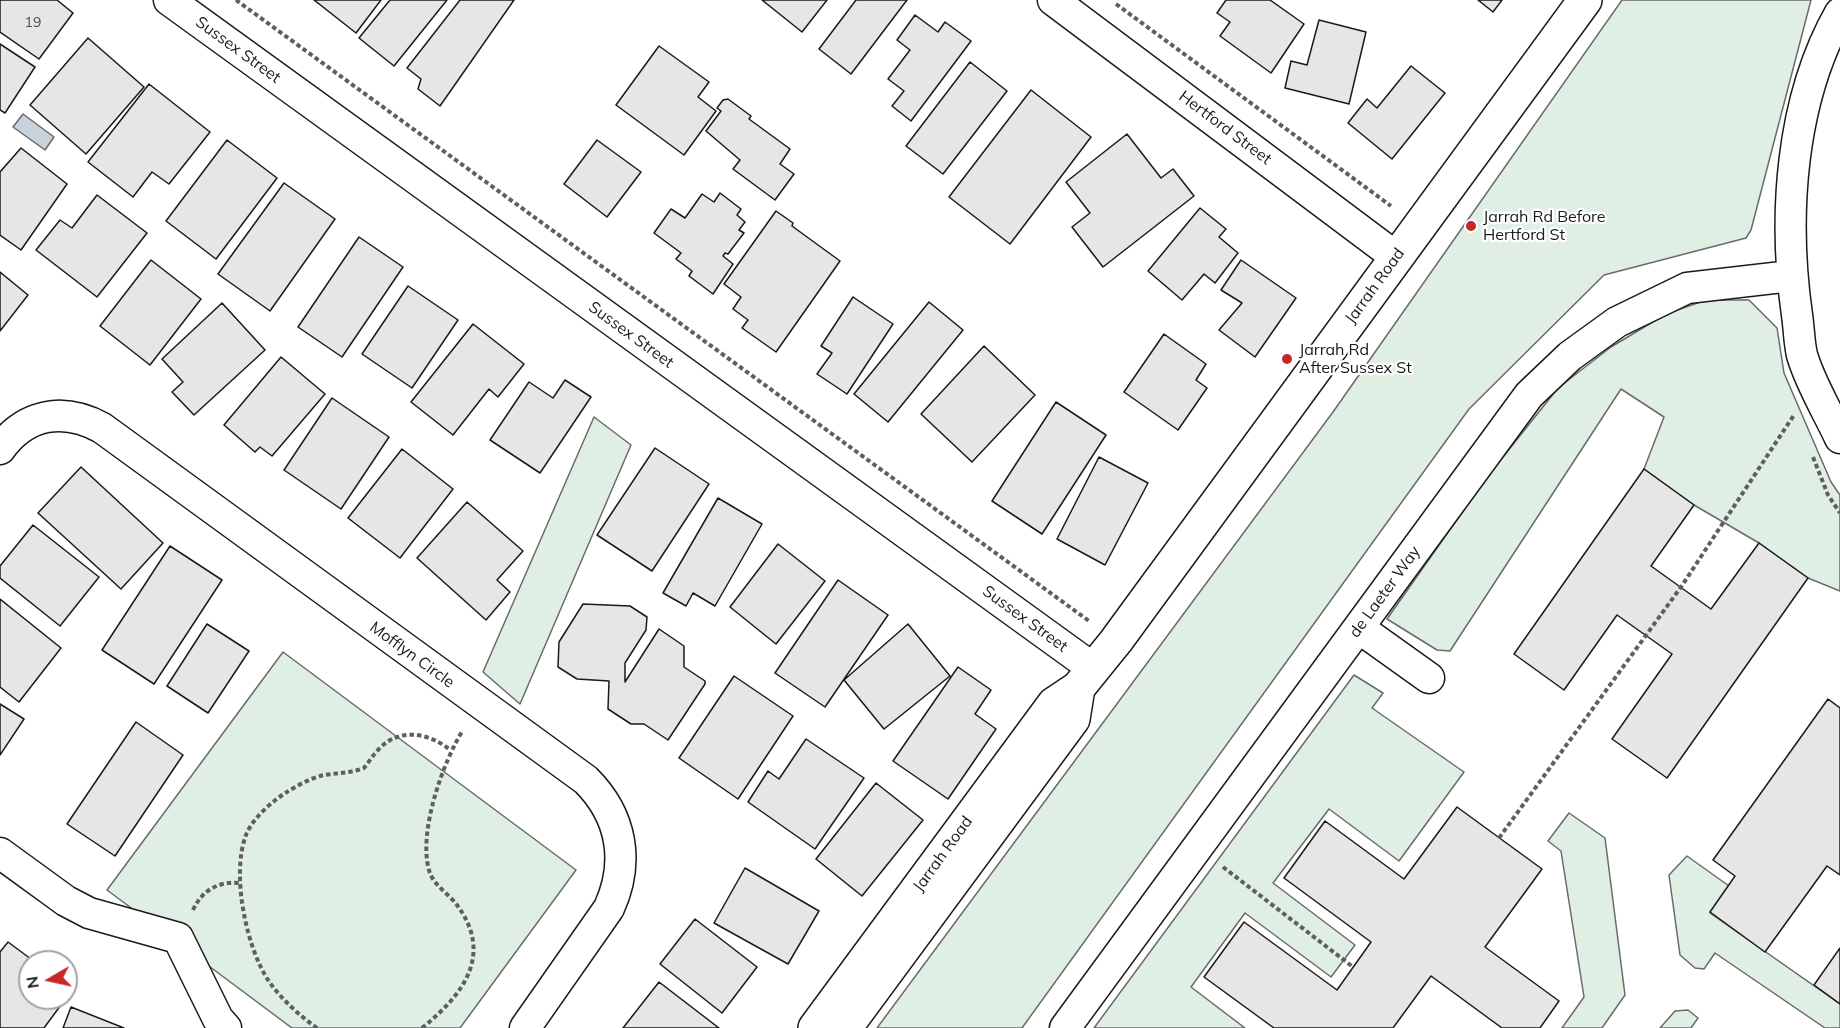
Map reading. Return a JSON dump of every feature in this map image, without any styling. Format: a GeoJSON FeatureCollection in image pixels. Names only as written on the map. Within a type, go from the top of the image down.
{"type":"FeatureCollection","features":[{"type":"Feature","properties":{"kind":"street","name":"Sussex Street"},"geometry":{"type":"LineString","coordinates":[[169,0],[1086,679]]}},
{"type":"Feature","properties":{"kind":"street","name":"Hertford Street"},"geometry":{"type":"LineString","coordinates":[[1053,0],[1396,257]]}},
{"type":"Feature","properties":{"kind":"street","name":"Jarrah Road"},"geometry":{"type":"LineString","coordinates":[[815,1028],[1054,704],[1086,679],[1116,641],[1585,0]]}},
{"type":"Feature","properties":{"kind":"street"},"geometry":{"type":"LineString","coordinates":[[1840,13],[1810,88],[1796,151],[1789,214],[1791,276],[1803,356],[1840,438]]}},
{"type":"Feature","properties":{"kind":"street","name":"de Laeter Way"},"geometry":{"type":"LineString","coordinates":[[1065,1028],[1529,395],[1570,356],[1617,322],[1687,288],[1791,276]]}},
{"type":"Feature","properties":{"kind":"street","name":"Mofflyn Circle"},"geometry":{"type":"LineString","coordinates":[[0,450],[15,432],[48,416],[66,415],[85,419],[102,428],[586,780],[600,794],[621,839],[618,888],[609,908],[525,1028]]}},
{"type":"Feature","properties":{"kind":"street"},"geometry":{"type":"LineString","coordinates":[[1359,628],[1430,678]]}},
{"type":"Feature","properties":{"kind":"street","name":"Jarrah Road"},"geometry":{"type":"LineString","coordinates":[[845,1028],[1073,719],[1086,679]]}},
{"type":"Feature","properties":{"kind":"street"},"geometry":{"type":"LineString","coordinates":[[0,853],[66,902],[89,913],[178,938],[218,1019],[226,1028]]}},
{"type":"Feature","properties":{"kind":"path"},"geometry":{"type":"LineString","coordinates":[[236,0],[1116,641]]}},
{"type":"Feature","properties":{"kind":"path"},"geometry":{"type":"LineString","coordinates":[[1111,0],[1391,206]]}},
{"type":"Feature","properties":{"kind":"path"},"geometry":{"type":"LineString","coordinates":[[1499,838],[1681,587],[1795,414],[1799,424]]}},
{"type":"Feature","properties":{"kind":"path"},"geometry":{"type":"LineString","coordinates":[[1812,455],[1828,495],[1840,513]]}},
{"type":"Feature","properties":{"kind":"path"},"geometry":{"type":"LineString","coordinates":[[317,1028],[285,1002],[268,980],[245,920],[240,883],[246,835],[253,823],[287,792],[322,776],[354,772],[364,768],[379,748],[401,736],[421,734],[437,739],[450,750],[428,830],[429,872],[466,918],[474,940],[470,974],[460,992],[422,1028]]}},
{"type":"Feature","properties":{"kind":"path"},"geometry":{"type":"LineString","coordinates":[[1197,848],[1353,967]]}},
{"type":"Feature","properties":{"kind":"path"},"geometry":{"type":"LineString","coordinates":[[178,938],[195,905],[206,891],[218,884],[240,883]]}},
{"type":"Feature","properties":{"kind":"green space"},"geometry":{"type":"Polygon","coordinates":[[[1622,0],[1811,0],[1751,230],[1746,238],[1604,275],[1469,409],[1022,1028],[877,1028],[1333,412],[1622,0]]]}},
{"type":"Feature","properties":{"kind":"green space"},"geometry":{"type":"Polygon","coordinates":[[[1706,300],[1749,300],[1777,328],[1784,373],[1831,482],[1840,495],[1840,591],[1808,578],[1759,543],[1694,505],[1644,469],[1664,417],[1621,389],[1450,651],[1437,650],[1387,619],[1487,477],[1558,388],[1611,347],[1666,314],[1706,300]]]}},
{"type":"Feature","properties":{"kind":"green space"},"geometry":{"type":"Polygon","coordinates":[[[594,417],[631,445],[520,704],[483,672],[594,417]]]}},
{"type":"Feature","properties":{"kind":"green space"},"geometry":{"type":"Polygon","coordinates":[[[283,652],[576,870],[460,1028],[292,1028],[107,890],[283,652]]]}},
{"type":"Feature","properties":{"kind":"green space"},"geometry":{"type":"Polygon","coordinates":[[[1354,675],[1383,693],[1372,708],[1464,772],[1399,861],[1329,809],[1273,883],[1355,945],[1331,977],[1245,913],[1191,987],[1245,1028],[1094,1028],[1354,675]]]}},
{"type":"Feature","properties":{"kind":"green space"},"geometry":{"type":"Polygon","coordinates":[[[1569,813],[1605,838],[1625,995],[1602,1028],[1562,1028],[1584,997],[1561,851],[1548,841],[1569,813]]]}},
{"type":"Feature","properties":{"kind":"green space"},"geometry":{"type":"Polygon","coordinates":[[[1687,856],[1729,886],[1710,913],[1840,1004],[1840,1028],[1825,1028],[1715,953],[1704,969],[1695,968],[1680,955],[1669,875],[1687,856]]]}},
{"type":"Feature","properties":{"kind":"green space"},"geometry":{"type":"Polygon","coordinates":[[[1688,1010],[1698,1018],[1691,1028],[1660,1028],[1675,1011],[1688,1010]]]}},
{"type":"Feature","properties":{"kind":"shaded area"},"geometry":{"type":"Polygon","coordinates":[[[23,114],[54,137],[45,150],[13,127],[23,114]]]}},
{"type":"Feature","properties":{"kind":"building"},"geometry":{"type":"Polygon","coordinates":[[[0,0],[57,0],[73,13],[39,59],[0,32],[0,0]]]}},
{"type":"Feature","properties":{"kind":"building"},"geometry":{"type":"Polygon","coordinates":[[[314,0],[381,0],[356,33],[314,0]]]}},
{"type":"Feature","properties":{"kind":"building"},"geometry":{"type":"Polygon","coordinates":[[[390,0],[447,0],[394,66],[359,38],[390,0]]]}},
{"type":"Feature","properties":{"kind":"building"},"geometry":{"type":"Polygon","coordinates":[[[460,0],[514,0],[440,106],[418,89],[421,79],[407,68],[460,0]]]}},
{"type":"Feature","properties":{"kind":"building"},"geometry":{"type":"Polygon","coordinates":[[[762,0],[827,0],[802,32],[762,0]]]}},
{"type":"Feature","properties":{"kind":"building"},"geometry":{"type":"Polygon","coordinates":[[[856,0],[907,0],[851,74],[819,49],[856,0]]]}},
{"type":"Feature","properties":{"kind":"building"},"geometry":{"type":"Polygon","coordinates":[[[1226,0],[1270,0],[1304,24],[1271,73],[1220,36],[1230,22],[1217,13],[1226,0]]]}},
{"type":"Feature","properties":{"kind":"building"},"geometry":{"type":"Polygon","coordinates":[[[1478,0],[1502,0],[1493,12],[1478,0]]]}},
{"type":"Feature","properties":{"kind":"building"},"geometry":{"type":"Polygon","coordinates":[[[915,15],[938,32],[945,22],[971,41],[911,121],[892,106],[904,91],[888,79],[910,50],[897,40],[915,15]]]}},
{"type":"Feature","properties":{"kind":"building"},"geometry":{"type":"Polygon","coordinates":[[[1319,20],[1366,32],[1349,104],[1285,88],[1291,61],[1307,65],[1319,20]]]}},
{"type":"Feature","properties":{"kind":"building"},"geometry":{"type":"Polygon","coordinates":[[[88,38],[144,87],[86,154],[30,105],[88,38]]]}},
{"type":"Feature","properties":{"kind":"building"},"geometry":{"type":"Polygon","coordinates":[[[0,44],[35,67],[5,113],[0,110],[0,44]]]}},
{"type":"Feature","properties":{"kind":"building"},"geometry":{"type":"Polygon","coordinates":[[[659,46],[709,82],[698,97],[716,111],[684,155],[616,105],[659,46]]]}},
{"type":"Feature","properties":{"kind":"building"},"geometry":{"type":"Polygon","coordinates":[[[970,62],[1007,91],[943,174],[906,146],[970,62]]]}},
{"type":"Feature","properties":{"kind":"building"},"geometry":{"type":"Polygon","coordinates":[[[1411,66],[1445,93],[1392,159],[1348,123],[1367,99],[1377,108],[1411,66]]]}},
{"type":"Feature","properties":{"kind":"building"},"geometry":{"type":"Polygon","coordinates":[[[149,84],[210,132],[169,184],[152,172],[133,197],[88,162],[149,84]]]}},
{"type":"Feature","properties":{"kind":"building"},"geometry":{"type":"Polygon","coordinates":[[[1031,90],[1091,137],[1010,244],[949,197],[1031,90]]]}},
{"type":"Feature","properties":{"kind":"building"},"geometry":{"type":"Polygon","coordinates":[[[728,99],[751,116],[749,119],[790,149],[780,164],[794,174],[775,200],[733,169],[740,160],[706,131],[721,111],[717,108],[723,100],[728,99]]]}},
{"type":"Feature","properties":{"kind":"building"},"geometry":{"type":"Polygon","coordinates":[[[1127,134],[1161,178],[1173,169],[1194,196],[1103,267],[1072,227],[1090,213],[1066,182],[1127,134]]]}},
{"type":"Feature","properties":{"kind":"building"},"geometry":{"type":"Polygon","coordinates":[[[227,140],[277,178],[216,259],[166,221],[227,140]]]}},
{"type":"Feature","properties":{"kind":"building"},"geometry":{"type":"Polygon","coordinates":[[[597,140],[641,172],[607,217],[564,184],[597,140]]]}},
{"type":"Feature","properties":{"kind":"building"},"geometry":{"type":"Polygon","coordinates":[[[21,148],[67,184],[21,250],[0,235],[0,172],[21,148]]]}},
{"type":"Feature","properties":{"kind":"building"},"geometry":{"type":"Polygon","coordinates":[[[284,183],[335,219],[270,311],[218,274],[284,183]]]}},
{"type":"Feature","properties":{"kind":"building"},"geometry":{"type":"Polygon","coordinates":[[[720,193],[741,209],[737,215],[745,222],[739,230],[744,233],[728,254],[725,253],[723,256],[733,264],[713,294],[689,276],[692,271],[676,259],[681,253],[654,233],[671,209],[685,218],[702,194],[714,202],[720,193]]]}},
{"type":"Feature","properties":{"kind":"building"},"geometry":{"type":"Polygon","coordinates":[[[97,195],[147,233],[97,297],[36,250],[60,220],[72,228],[97,195]]]}},
{"type":"Feature","properties":{"kind":"building"},"geometry":{"type":"Polygon","coordinates":[[[1200,208],[1226,229],[1219,237],[1238,253],[1215,283],[1204,274],[1182,300],[1148,271],[1200,208]]]}},
{"type":"Feature","properties":{"kind":"building"},"geometry":{"type":"Polygon","coordinates":[[[776,211],[793,223],[792,226],[840,261],[776,352],[742,328],[748,320],[733,309],[741,297],[724,284],[776,211]]]}},
{"type":"Feature","properties":{"kind":"building"},"geometry":{"type":"Polygon","coordinates":[[[359,237],[403,267],[342,357],[298,327],[359,237]]]}},
{"type":"Feature","properties":{"kind":"building"},"geometry":{"type":"Polygon","coordinates":[[[151,260],[201,299],[150,365],[100,326],[151,260]]]}},
{"type":"Feature","properties":{"kind":"building"},"geometry":{"type":"Polygon","coordinates":[[[1241,260],[1296,298],[1255,357],[1219,330],[1242,303],[1221,290],[1241,260]]]}},
{"type":"Feature","properties":{"kind":"building"},"geometry":{"type":"Polygon","coordinates":[[[0,272],[28,295],[0,331],[0,272]]]}},
{"type":"Feature","properties":{"kind":"building"},"geometry":{"type":"Polygon","coordinates":[[[408,286],[458,320],[412,388],[362,354],[408,286]]]}},
{"type":"Feature","properties":{"kind":"building"},"geometry":{"type":"Polygon","coordinates":[[[853,297],[893,324],[847,394],[817,374],[832,353],[821,346],[853,297]]]}},
{"type":"Feature","properties":{"kind":"building"},"geometry":{"type":"Polygon","coordinates":[[[929,302],[963,330],[888,422],[854,394],[929,302]]]}},
{"type":"Feature","properties":{"kind":"building"},"geometry":{"type":"Polygon","coordinates":[[[222,303],[265,350],[194,415],[172,392],[183,382],[162,359],[222,303]]]}},
{"type":"Feature","properties":{"kind":"building"},"geometry":{"type":"Polygon","coordinates":[[[473,324],[524,364],[498,397],[489,389],[453,435],[411,402],[473,324]]]}},
{"type":"Feature","properties":{"kind":"building"},"geometry":{"type":"Polygon","coordinates":[[[1164,334],[1206,364],[1196,380],[1207,388],[1178,430],[1124,392],[1164,334]]]}},
{"type":"Feature","properties":{"kind":"building"},"geometry":{"type":"Polygon","coordinates":[[[984,346],[1035,395],[972,462],[921,414],[984,346]]]}},
{"type":"Feature","properties":{"kind":"building"},"geometry":{"type":"Polygon","coordinates":[[[281,357],[325,394],[272,456],[260,447],[255,452],[224,425],[281,357]]]}},
{"type":"Feature","properties":{"kind":"building"},"geometry":{"type":"Polygon","coordinates":[[[565,380],[591,397],[540,473],[490,440],[529,382],[553,398],[565,380]]]}},
{"type":"Feature","properties":{"kind":"building"},"geometry":{"type":"Polygon","coordinates":[[[332,398],[389,437],[341,509],[284,470],[332,398]]]}},
{"type":"Feature","properties":{"kind":"building"},"geometry":{"type":"Polygon","coordinates":[[[1056,402],[1106,435],[1042,534],[992,501],[1056,402]]]}},
{"type":"Feature","properties":{"kind":"building"},"geometry":{"type":"Polygon","coordinates":[[[655,448],[709,484],[652,571],[597,535],[655,448]]]}},
{"type":"Feature","properties":{"kind":"building"},"geometry":{"type":"Polygon","coordinates":[[[402,449],[453,489],[400,558],[348,518],[402,449]]]}},
{"type":"Feature","properties":{"kind":"building"},"geometry":{"type":"Polygon","coordinates":[[[1099,457],[1148,483],[1105,565],[1057,539],[1099,457]]]}},
{"type":"Feature","properties":{"kind":"building"},"geometry":{"type":"Polygon","coordinates":[[[81,467],[163,543],[121,589],[38,513],[81,467]]]}},
{"type":"Feature","properties":{"kind":"building"},"geometry":{"type":"Polygon","coordinates":[[[1644,469],[1694,505],[1651,566],[1711,609],[1759,543],[1808,578],[1667,778],[1612,739],[1672,654],[1617,615],[1564,690],[1514,654],[1644,469]]]}},
{"type":"Feature","properties":{"kind":"building"},"geometry":{"type":"Polygon","coordinates":[[[718,498],[762,524],[715,606],[693,593],[686,606],[663,593],[718,498]]]}},
{"type":"Feature","properties":{"kind":"building"},"geometry":{"type":"Polygon","coordinates":[[[467,502],[523,551],[497,580],[510,592],[486,620],[417,558],[467,502]]]}},
{"type":"Feature","properties":{"kind":"building"},"geometry":{"type":"Polygon","coordinates":[[[33,525],[99,577],[60,626],[0,578],[0,566],[33,525]]]}},
{"type":"Feature","properties":{"kind":"building"},"geometry":{"type":"Polygon","coordinates":[[[778,544],[825,581],[776,644],[730,607],[778,544]]]}},
{"type":"Feature","properties":{"kind":"building"},"geometry":{"type":"Polygon","coordinates":[[[170,546],[222,580],[154,684],[102,650],[170,546]]]}},
{"type":"Feature","properties":{"kind":"building"},"geometry":{"type":"Polygon","coordinates":[[[838,580],[888,615],[825,707],[775,673],[838,580]]]}},
{"type":"Feature","properties":{"kind":"building"},"geometry":{"type":"Polygon","coordinates":[[[0,599],[61,648],[19,702],[0,687],[0,599]]]}},
{"type":"Feature","properties":{"kind":"building"},"geometry":{"type":"Polygon","coordinates":[[[583,604],[630,606],[647,617],[646,630],[625,663],[625,682],[659,629],[684,646],[684,667],[705,681],[705,684],[668,740],[644,724],[631,724],[608,709],[609,681],[577,679],[558,667],[559,642],[583,604]]]}},
{"type":"Feature","properties":{"kind":"building"},"geometry":{"type":"Polygon","coordinates":[[[207,624],[249,651],[208,713],[167,686],[207,624]]]}},
{"type":"Feature","properties":{"kind":"building"},"geometry":{"type":"Polygon","coordinates":[[[908,624],[950,676],[884,729],[844,680],[908,624]]]}},
{"type":"Feature","properties":{"kind":"building"},"geometry":{"type":"Polygon","coordinates":[[[958,667],[991,690],[975,714],[996,729],[948,799],[893,761],[958,667]]]}},
{"type":"Feature","properties":{"kind":"building"},"geometry":{"type":"Polygon","coordinates":[[[734,676],[793,716],[738,799],[679,758],[734,676]]]}},
{"type":"Feature","properties":{"kind":"building"},"geometry":{"type":"Polygon","coordinates":[[[1828,699],[1840,708],[1840,875],[1827,866],[1765,952],[1710,912],[1735,876],[1713,860],[1828,699]]]}},
{"type":"Feature","properties":{"kind":"building"},"geometry":{"type":"Polygon","coordinates":[[[0,704],[24,719],[0,755],[0,704]]]}},
{"type":"Feature","properties":{"kind":"building"},"geometry":{"type":"Polygon","coordinates":[[[136,722],[183,755],[115,856],[67,824],[136,722]]]}},
{"type":"Feature","properties":{"kind":"building"},"geometry":{"type":"Polygon","coordinates":[[[806,739],[864,778],[815,849],[748,802],[768,771],[779,779],[806,739]]]}},
{"type":"Feature","properties":{"kind":"building"},"geometry":{"type":"Polygon","coordinates":[[[876,783],[923,820],[862,896],[816,859],[876,783]]]}},
{"type":"Feature","properties":{"kind":"building"},"geometry":{"type":"Polygon","coordinates":[[[1457,807],[1542,869],[1485,947],[1559,1001],[1540,1028],[1502,1028],[1431,976],[1393,1028],[1274,1028],[1204,977],[1244,922],[1337,990],[1371,942],[1284,878],[1325,821],[1404,879],[1457,807]]]}},
{"type":"Feature","properties":{"kind":"building"},"geometry":{"type":"Polygon","coordinates":[[[745,868],[819,911],[788,964],[714,923],[745,868]]]}},
{"type":"Feature","properties":{"kind":"building"},"geometry":{"type":"Polygon","coordinates":[[[695,919],[757,967],[722,1013],[660,964],[695,919]]]}},
{"type":"Feature","properties":{"kind":"building"},"geometry":{"type":"Polygon","coordinates":[[[8,942],[19,950],[18,1010],[57,1010],[44,1028],[0,1028],[0,952],[8,942]]]}},
{"type":"Feature","properties":{"kind":"building"},"geometry":{"type":"Polygon","coordinates":[[[1840,948],[1840,1004],[1814,985],[1840,948]]]}},
{"type":"Feature","properties":{"kind":"building"},"geometry":{"type":"Polygon","coordinates":[[[659,982],[719,1028],[623,1028],[659,982]]]}},
{"type":"Feature","properties":{"kind":"building"},"geometry":{"type":"Polygon","coordinates":[[[70,1010],[78,1010],[124,1028],[63,1028],[70,1010]]]}},
{"type":"Feature","properties":{"kind":"place","name":"Jarrah Rd Before Hertford St"},"geometry":{"type":"Point","coordinates":[1471,226]}},
{"type":"Feature","properties":{"kind":"place","name":"Jarrah Rd After Sussex St"},"geometry":{"type":"Point","coordinates":[1287,359]}}]}
